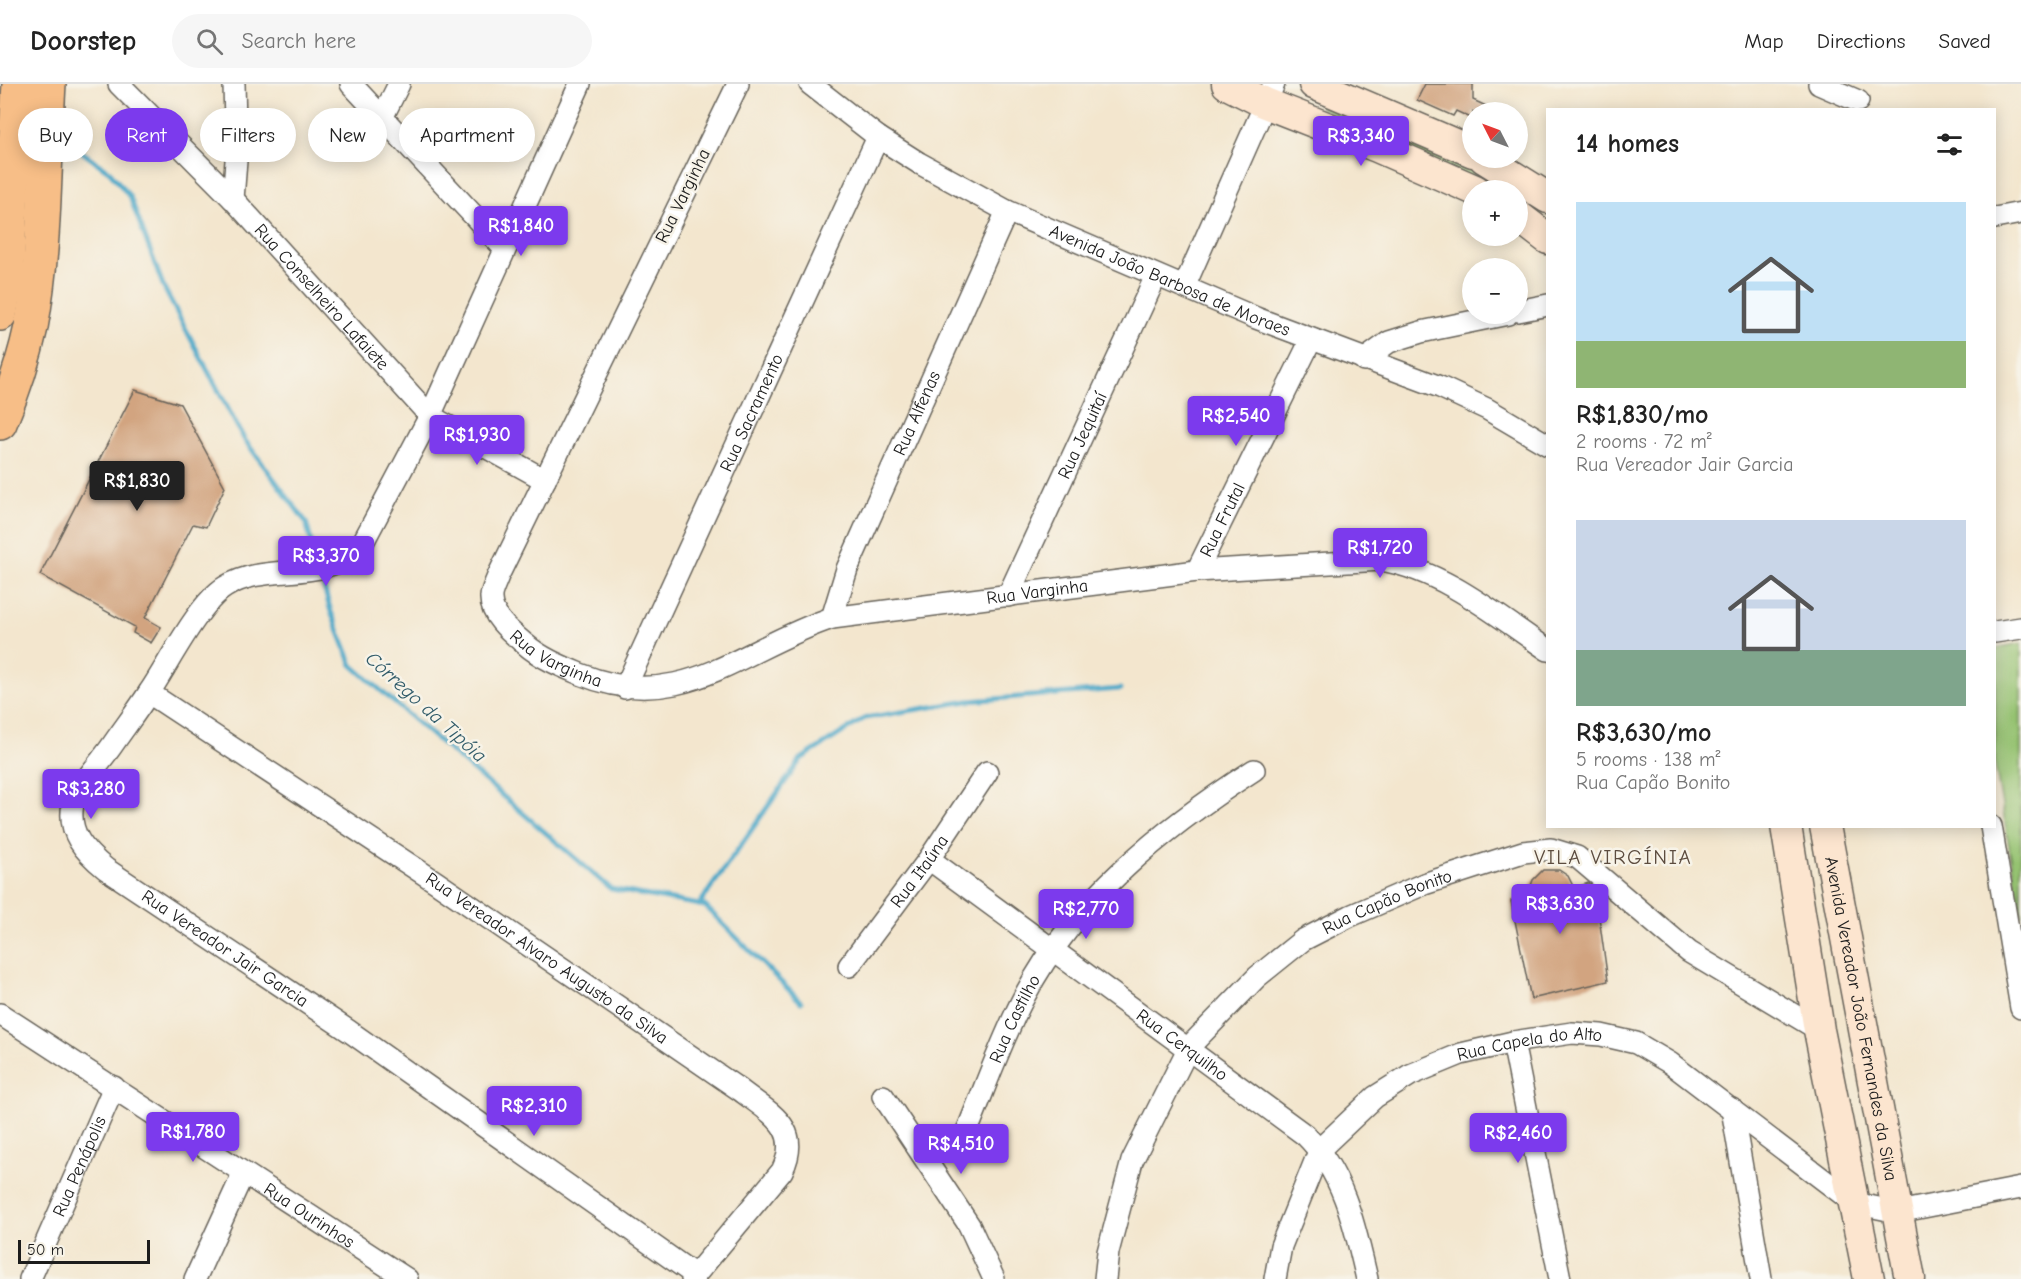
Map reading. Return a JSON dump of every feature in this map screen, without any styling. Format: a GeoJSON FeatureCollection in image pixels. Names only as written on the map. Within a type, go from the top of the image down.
{"type":"FeatureCollection","features":[{"type":"Feature","properties":{"kind":"main road"},"geometry":{"type":"LineString","coordinates":[[2,293],[19,84]]}},
{"type":"Feature","properties":{"kind":"main road"},"geometry":{"type":"LineString","coordinates":[[0,423],[15,387],[31,327],[39,253],[49,84]]}},
{"type":"Feature","properties":{"kind":"main road"},"geometry":{"type":"LineString","coordinates":[[1227,84],[1269,94],[1377,147],[1462,185]]}},
{"type":"Feature","properties":{"kind":"main road"},"geometry":{"type":"LineString","coordinates":[[1314,84],[1462,147]]}},
{"type":"Feature","properties":{"kind":"main road"},"geometry":{"type":"LineString","coordinates":[[1500,168],[1546,197]]}},
{"type":"Feature","properties":{"kind":"main road"},"geometry":{"type":"LineString","coordinates":[[1528,224],[1546,237]]}},
{"type":"Feature","properties":{"kind":"main road"},"geometry":{"type":"LineString","coordinates":[[1786,828],[1820,1030],[1869,1279]]}},
{"type":"Feature","properties":{"kind":"main road","name":"Avenida Vereador João Fernandes da Silva"},"geometry":{"type":"LineString","coordinates":[[1825,828],[1910,1279]]}},
{"type":"Feature","properties":{"kind":"street","name":"Rua Conselheiro Lafaiete"},"geometry":{"type":"LineString","coordinates":[[119,84],[233,199],[430,416],[545,480]]}},
{"type":"Feature","properties":{"kind":"street"},"geometry":{"type":"LineString","coordinates":[[233,199],[236,161],[234,84]]}},
{"type":"Feature","properties":{"kind":"street"},"geometry":{"type":"LineString","coordinates":[[351,84],[373,108]]}},
{"type":"Feature","properties":{"kind":"street"},"geometry":{"type":"LineString","coordinates":[[387,108],[399,84]]}},
{"type":"Feature","properties":{"kind":"street"},"geometry":{"type":"LineString","coordinates":[[430,416],[580,84]]}},
{"type":"Feature","properties":{"kind":"street","name":"Rua Varginha"},"geometry":{"type":"LineString","coordinates":[[738,84],[498,576],[491,598],[496,614],[507,628],[536,653],[594,680],[625,688],[658,688],[683,684],[719,670],[804,627],[832,618],[1197,571],[1381,560],[1408,564],[1439,578],[1546,649]]}},
{"type":"Feature","properties":{"kind":"street","name":"Avenida João Barbosa de Moraes"},"geometry":{"type":"LineString","coordinates":[[810,84],[878,137],[919,163],[1007,211],[1311,340],[1429,382],[1487,409],[1546,444]]}},
{"type":"Feature","properties":{"kind":"street"},"geometry":{"type":"LineString","coordinates":[[1819,84],[1858,98]]}},
{"type":"Feature","properties":{"kind":"street"},"geometry":{"type":"LineString","coordinates":[[1185,285],[1269,94]]}},
{"type":"Feature","properties":{"kind":"street"},"geometry":{"type":"LineString","coordinates":[[387,123],[504,248]]}},
{"type":"Feature","properties":{"kind":"street","name":"Rua Sacramento"},"geometry":{"type":"LineString","coordinates":[[625,688],[878,137]]}},
{"type":"Feature","properties":{"kind":"street","name":"Rua Alfenas"},"geometry":{"type":"LineString","coordinates":[[832,618],[847,569],[1007,211]]}},
{"type":"Feature","properties":{"kind":"street"},"geometry":{"type":"LineString","coordinates":[[1996,218],[2021,213]]}},
{"type":"Feature","properties":{"kind":"street","name":"Rua Jequitaí"},"geometry":{"type":"LineString","coordinates":[[1008,596],[1156,276]]}},
{"type":"Feature","properties":{"kind":"street"},"geometry":{"type":"LineString","coordinates":[[1528,309],[1546,305]]}},
{"type":"Feature","properties":{"kind":"street"},"geometry":{"type":"LineString","coordinates":[[1364,360],[1389,342],[1421,332],[1462,324]]}},
{"type":"Feature","properties":{"kind":"street","name":"Rua Frutal"},"geometry":{"type":"LineString","coordinates":[[1197,571],[1311,340]]}},
{"type":"Feature","properties":{"kind":"street","name":"Rua Vereador Jair Garcia"},"geometry":{"type":"LineString","coordinates":[[430,416],[361,546],[349,558],[337,564],[306,572],[245,577],[223,588],[206,605],[149,693],[73,801],[72,824],[79,842],[90,856],[339,1024],[694,1277]]}},
{"type":"Feature","properties":{"kind":"street"},"geometry":{"type":"LineString","coordinates":[[1996,632],[2021,628]]}},
{"type":"Feature","properties":{"kind":"street","name":"Rua Vereador Alvaro Augusto da Silva"},"geometry":{"type":"LineString","coordinates":[[149,693],[467,903],[740,1090],[781,1123],[791,1141],[789,1157],[782,1171],[694,1277]]}},
{"type":"Feature","properties":{"kind":"street","name":"Rua Castilho"},"geometry":{"type":"LineString","coordinates":[[962,1143],[1024,996],[1053,949],[1108,882],[1193,809],[1254,770]]}},
{"type":"Feature","properties":{"kind":"street","name":"Rua Itaúna"},"geometry":{"type":"LineString","coordinates":[[849,966],[929,859],[987,772]]}},
{"type":"Feature","properties":{"kind":"street"},"geometry":{"type":"LineString","coordinates":[[1992,828],[2021,1008]]}},
{"type":"Feature","properties":{"kind":"street","name":"Rua Capão Bonito"},"geometry":{"type":"LineString","coordinates":[[1105,1279],[1108,1252],[1132,1161],[1189,1047],[1257,977],[1303,940],[1350,916],[1424,884],[1523,852],[1551,849],[1577,857],[1669,938],[1715,970],[1820,1030]]}},
{"type":"Feature","properties":{"kind":"street","name":"Rua Cerquilho"},"geometry":{"type":"LineString","coordinates":[[929,859],[1189,1047],[1305,1135],[1320,1149],[1343,1191],[1356,1230],[1367,1279]]}},
{"type":"Feature","properties":{"kind":"street","name":"Rua Ourinhos"},"geometry":{"type":"LineString","coordinates":[[0,1014],[243,1174],[380,1272],[407,1279]]}},
{"type":"Feature","properties":{"kind":"street","name":"Rua Capela do Alto"},"geometry":{"type":"LineString","coordinates":[[1275,1279],[1281,1246],[1320,1149],[1375,1097],[1410,1076],[1461,1054],[1513,1042],[1572,1033],[1601,1035],[1636,1043],[1670,1063],[1854,1203]]}},
{"type":"Feature","properties":{"kind":"street"},"geometry":{"type":"LineString","coordinates":[[1513,1042],[1560,1279]]}},
{"type":"Feature","properties":{"kind":"street","name":"Rua Penápolis"},"geometry":{"type":"LineString","coordinates":[[30,1279],[114,1087]]}},
{"type":"Feature","properties":{"kind":"street"},"geometry":{"type":"LineString","coordinates":[[883,1096],[969,1225],[994,1279]]}},
{"type":"Feature","properties":{"kind":"street"},"geometry":{"type":"LineString","coordinates":[[1732,1109],[1761,1279]]}},
{"type":"Feature","properties":{"kind":"street"},"geometry":{"type":"LineString","coordinates":[[195,1279],[243,1174]]}},
{"type":"Feature","properties":{"kind":"street"},"geometry":{"type":"LineString","coordinates":[[1898,1212],[2021,1188]]}},
{"type":"Feature","properties":{"kind":"street","name":"Avenida Vereador João Fernandes da Silva"},"geometry":{"type":"LineString","coordinates":[[1854,1203],[1898,1212]]}},
{"type":"Feature","properties":{"kind":"green space"},"geometry":{"type":"Polygon","coordinates":[[[1323,99],[1462,164],[1462,168],[1471,168],[1497,180],[1474,180],[1320,108],[1323,99]]]}},
{"type":"Feature","properties":{"kind":"green space"},"geometry":{"type":"Polygon","coordinates":[[[1528,194],[1536,198],[1535,210],[1528,207],[1528,194]]]}},
{"type":"Feature","properties":{"kind":"green space"},"geometry":{"type":"Polygon","coordinates":[[[2021,643],[2021,917],[1996,771],[1996,648],[2021,643]]]}},
{"type":"Feature","properties":{"kind":"building"},"geometry":{"type":"Polygon","coordinates":[[[1425,84],[1473,84],[1473,100],[1477,102],[1462,102],[1462,114],[1456,111],[1453,116],[1417,100],[1425,84]]]}},
{"type":"Feature","properties":{"kind":"building"},"geometry":{"type":"Polygon","coordinates":[[[135,390],[180,404],[225,487],[206,527],[193,524],[145,618],[161,627],[151,643],[133,633],[135,627],[40,575],[135,390]]]}},
{"type":"Feature","properties":{"kind":"building"},"geometry":{"type":"Polygon","coordinates":[[[1543,870],[1559,870],[1568,876],[1574,888],[1588,883],[1595,889],[1608,981],[1531,999],[1511,901],[1528,894],[1533,880],[1543,870]]]}},
{"type":"Feature","properties":{"kind":"waterway","name":"Córrego da Tipóia"},"geometry":{"type":"LineString","coordinates":[[93,160],[110,172],[130,197],[164,288],[244,439],[306,522],[317,564]]}},
{"type":"Feature","properties":{"kind":"waterway","name":"Córrego da Tipóia"},"geometry":{"type":"LineString","coordinates":[[320,573],[331,612],[352,665],[611,889],[705,906],[801,1002]]}},
{"type":"Feature","properties":{"kind":"waterway"},"geometry":{"type":"LineString","coordinates":[[699,905],[801,759],[865,718],[968,701],[1120,689]]}},
{"type":"Feature","properties":{"kind":"district","name":"VILA VIRGÍNIA"},"geometry":{"type":"Point","coordinates":[1613,857]}}]}
